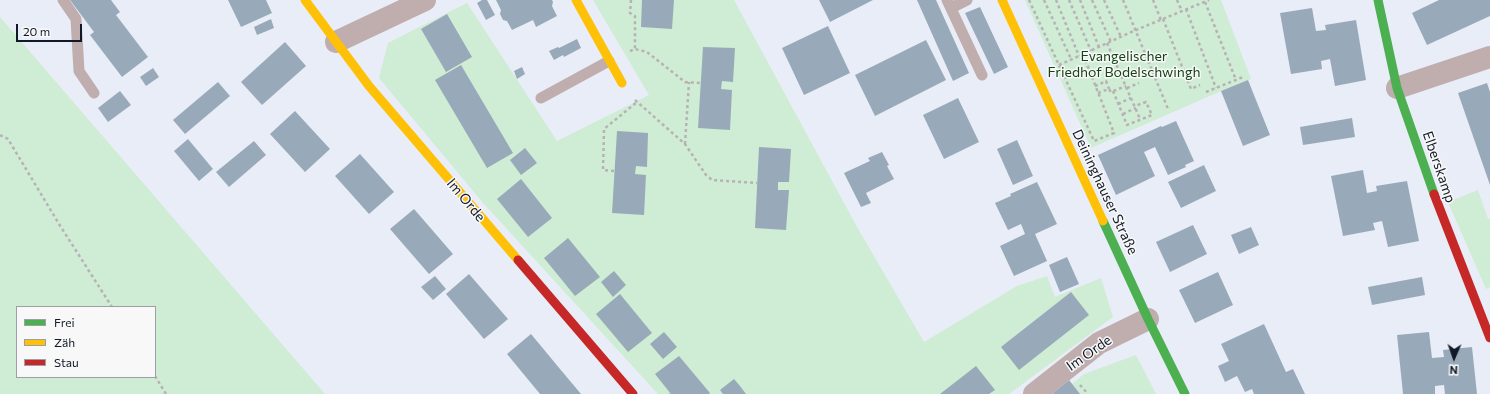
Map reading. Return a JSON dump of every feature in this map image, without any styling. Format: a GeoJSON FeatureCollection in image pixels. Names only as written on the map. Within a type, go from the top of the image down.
{"type":"FeatureCollection","features":[{"type":"Feature","properties":{"kind":"street","name":"Im Orde"},"geometry":{"type":"LineString","coordinates":[[305,0],[369,86],[632,394]]}},
{"type":"Feature","properties":{"kind":"street"},"geometry":{"type":"LineString","coordinates":[[336,42],[425,0]]}},
{"type":"Feature","properties":{"kind":"street"},"geometry":{"type":"LineString","coordinates":[[576,0],[622,83]]}},
{"type":"Feature","properties":{"kind":"street","name":"Deininghauser Straße"},"geometry":{"type":"LineString","coordinates":[[1002,0],[1148,318],[1185,394]]}},
{"type":"Feature","properties":{"kind":"street","name":"Elberskamp"},"geometry":{"type":"LineString","coordinates":[[1378,0],[1397,88],[1435,197],[1490,338]]}},
{"type":"Feature","properties":{"kind":"street"},"geometry":{"type":"LineString","coordinates":[[1397,88],[1490,57]]}},
{"type":"Feature","properties":{"kind":"street","name":"Im Orde"},"geometry":{"type":"LineString","coordinates":[[1034,394],[1099,343],[1148,318]]}},
{"type":"Feature","properties":{"kind":"lane"},"geometry":{"type":"LineString","coordinates":[[64,0],[76,19],[79,71],[94,93]]}},
{"type":"Feature","properties":{"kind":"lane"},"geometry":{"type":"LineString","coordinates":[[967,0],[949,4],[982,75]]}},
{"type":"Feature","properties":{"kind":"lane"},"geometry":{"type":"LineString","coordinates":[[541,98],[609,61]]}},
{"type":"Feature","properties":{"kind":"path"},"geometry":{"type":"LineString","coordinates":[[631,0],[630,13],[636,16],[635,49]]}},
{"type":"Feature","properties":{"kind":"path"},"geometry":{"type":"LineString","coordinates":[[1029,0],[1094,141],[1114,133],[1095,86],[1056,0]]}},
{"type":"Feature","properties":{"kind":"path"},"geometry":{"type":"LineString","coordinates":[[1044,0],[1071,60]]}},
{"type":"Feature","properties":{"kind":"path"},"geometry":{"type":"LineString","coordinates":[[1069,0],[1091,51]]}},
{"type":"Feature","properties":{"kind":"path"},"geometry":{"type":"LineString","coordinates":[[1080,0],[1099,47]]}},
{"type":"Feature","properties":{"kind":"path"},"geometry":{"type":"LineString","coordinates":[[1092,0],[1140,119]]}},
{"type":"Feature","properties":{"kind":"path"},"geometry":{"type":"LineString","coordinates":[[1104,0],[1121,37]]}},
{"type":"Feature","properties":{"kind":"path"},"geometry":{"type":"LineString","coordinates":[[1123,0],[1168,109]]}},
{"type":"Feature","properties":{"kind":"path"},"geometry":{"type":"LineString","coordinates":[[1153,0],[1191,89],[1200,85]]}},
{"type":"Feature","properties":{"kind":"path"},"geometry":{"type":"LineString","coordinates":[[1178,0],[1182,11]]}},
{"type":"Feature","properties":{"kind":"path"},"geometry":{"type":"LineString","coordinates":[[1036,75],[1136,30],[1203,1],[1209,0]]}},
{"type":"Feature","properties":{"kind":"path"},"geometry":{"type":"LineString","coordinates":[[1203,1],[1236,80]]}},
{"type":"Feature","properties":{"kind":"path"},"geometry":{"type":"LineString","coordinates":[[1186,9],[1216,88]]}},
{"type":"Feature","properties":{"kind":"path"},"geometry":{"type":"LineString","coordinates":[[609,61],[635,49],[647,52],[685,82],[700,83]]}},
{"type":"Feature","properties":{"kind":"path"},"geometry":{"type":"LineString","coordinates":[[1206,92],[1243,77]]}},
{"type":"Feature","properties":{"kind":"path"},"geometry":{"type":"LineString","coordinates":[[1095,86],[1106,81],[1111,92],[1113,91],[1118,104],[1128,125],[1152,115],[1146,102],[1123,114]]}},
{"type":"Feature","properties":{"kind":"path"},"geometry":{"type":"LineString","coordinates":[[685,144],[689,82]]}},
{"type":"Feature","properties":{"kind":"path"},"geometry":{"type":"LineString","coordinates":[[622,83],[626,85],[637,102],[685,144],[706,175],[712,180],[757,183]]}},
{"type":"Feature","properties":{"kind":"path"},"geometry":{"type":"LineString","coordinates":[[1113,91],[1139,83]]}},
{"type":"Feature","properties":{"kind":"path"},"geometry":{"type":"LineString","coordinates":[[1098,93],[1109,89]]}},
{"type":"Feature","properties":{"kind":"path"},"geometry":{"type":"LineString","coordinates":[[1118,104],[1131,98]]}},
{"type":"Feature","properties":{"kind":"path"},"geometry":{"type":"LineString","coordinates":[[614,171],[603,170],[604,129],[637,102]]}},
{"type":"Feature","properties":{"kind":"path"},"geometry":{"type":"LineString","coordinates":[[0,135],[8,139],[59,224],[111,306]]}},
{"type":"Feature","properties":{"kind":"path"},"geometry":{"type":"LineString","coordinates":[[156,378],[166,394]]}},
{"type":"Feature","properties":{"kind":"green space"},"geometry":{"type":"Polygon","coordinates":[[[593,0],[734,0],[857,227],[924,342],[1017,286],[1047,276],[1055,297],[1101,278],[1113,317],[1009,394],[658,394],[484,204],[379,78],[388,43],[467,3],[557,141],[649,95],[593,0]]]}},
{"type":"Feature","properties":{"kind":"green space","name":"Evangelischer Friedhof Bodelschwingh"},"geometry":{"type":"Polygon","coordinates":[[[1025,0],[1221,0],[1251,79],[1091,148],[1025,0]]]}},
{"type":"Feature","properties":{"kind":"green space"},"geometry":{"type":"Polygon","coordinates":[[[0,17],[325,394],[0,394],[0,17]]]}},
{"type":"Feature","properties":{"kind":"green space"},"geometry":{"type":"Polygon","coordinates":[[[1478,190],[1488,219],[1490,219],[1490,287],[1486,289],[1448,202],[1478,190]]]}},
{"type":"Feature","properties":{"kind":"green space"},"geometry":{"type":"Polygon","coordinates":[[[1136,355],[1156,394],[1060,394],[1084,374],[1136,355]]]}},
{"type":"Feature","properties":{"kind":"building"},"geometry":{"type":"Polygon","coordinates":[[[70,0],[111,0],[120,12],[116,15],[148,57],[122,77],[90,35],[94,32],[70,0]]]}},
{"type":"Feature","properties":{"kind":"building"},"geometry":{"type":"Polygon","coordinates":[[[228,0],[266,0],[272,13],[241,27],[228,0]]]}},
{"type":"Feature","properties":{"kind":"building"},"geometry":{"type":"Polygon","coordinates":[[[482,0],[487,0],[495,15],[486,20],[477,3],[482,0]]]}},
{"type":"Feature","properties":{"kind":"building"},"geometry":{"type":"Polygon","coordinates":[[[496,0],[552,0],[552,6],[557,16],[536,27],[533,20],[512,30],[507,21],[503,20],[500,14],[501,10],[496,0]]]}},
{"type":"Feature","properties":{"kind":"building"},"geometry":{"type":"Polygon","coordinates":[[[642,0],[674,0],[672,29],[641,27],[642,0]]]}},
{"type":"Feature","properties":{"kind":"building"},"geometry":{"type":"Polygon","coordinates":[[[819,0],[873,0],[830,22],[819,0]]]}},
{"type":"Feature","properties":{"kind":"building"},"geometry":{"type":"Polygon","coordinates":[[[917,0],[936,0],[969,73],[953,81],[917,0]]]}},
{"type":"Feature","properties":{"kind":"building"},"geometry":{"type":"Polygon","coordinates":[[[1439,0],[1490,0],[1490,16],[1427,45],[1412,13],[1439,0]]]}},
{"type":"Feature","properties":{"kind":"building"},"geometry":{"type":"Polygon","coordinates":[[[980,7],[1008,67],[994,74],[965,13],[980,7]]]}},
{"type":"Feature","properties":{"kind":"building"},"geometry":{"type":"Polygon","coordinates":[[[1312,8],[1316,31],[1326,30],[1325,25],[1356,20],[1366,80],[1335,86],[1330,59],[1321,61],[1322,69],[1291,74],[1280,13],[1312,8]]]}},
{"type":"Feature","properties":{"kind":"building"},"geometry":{"type":"Polygon","coordinates":[[[447,14],[472,57],[446,72],[421,29],[447,14]]]}},
{"type":"Feature","properties":{"kind":"building"},"geometry":{"type":"Polygon","coordinates":[[[271,19],[274,28],[257,35],[254,27],[271,19]]]}},
{"type":"Feature","properties":{"kind":"building"},"geometry":{"type":"Polygon","coordinates":[[[828,26],[850,73],[804,95],[782,48],[828,26]]]}},
{"type":"Feature","properties":{"kind":"building"},"geometry":{"type":"Polygon","coordinates":[[[577,39],[581,48],[564,57],[563,55],[554,60],[549,51],[577,39]]]}},
{"type":"Feature","properties":{"kind":"building"},"geometry":{"type":"Polygon","coordinates":[[[926,40],[946,80],[875,116],[855,75],[926,40]]]}},
{"type":"Feature","properties":{"kind":"building"},"geometry":{"type":"Polygon","coordinates":[[[285,42],[306,66],[262,105],[241,82],[285,42]]]}},
{"type":"Feature","properties":{"kind":"building"},"geometry":{"type":"Polygon","coordinates":[[[703,47],[735,48],[733,82],[722,81],[721,89],[732,90],[730,130],[698,128],[703,47]]]}},
{"type":"Feature","properties":{"kind":"building"},"geometry":{"type":"Polygon","coordinates":[[[461,65],[513,153],[487,168],[435,80],[461,65]]]}},
{"type":"Feature","properties":{"kind":"building"},"geometry":{"type":"Polygon","coordinates":[[[522,67],[525,74],[517,79],[514,71],[522,67]]]}},
{"type":"Feature","properties":{"kind":"building"},"geometry":{"type":"Polygon","coordinates":[[[153,68],[159,77],[146,86],[140,77],[153,68]]]}},
{"type":"Feature","properties":{"kind":"building"},"geometry":{"type":"Polygon","coordinates":[[[1248,80],[1270,135],[1243,146],[1221,91],[1248,80]]]}},
{"type":"Feature","properties":{"kind":"building"},"geometry":{"type":"Polygon","coordinates":[[[218,82],[230,96],[185,134],[173,120],[218,82]]]}},
{"type":"Feature","properties":{"kind":"building"},"geometry":{"type":"Polygon","coordinates":[[[1487,83],[1490,92],[1490,185],[1458,93],[1487,83]]]}},
{"type":"Feature","properties":{"kind":"building"},"geometry":{"type":"Polygon","coordinates":[[[120,91],[131,105],[108,122],[98,108],[120,91]]]}},
{"type":"Feature","properties":{"kind":"building"},"geometry":{"type":"Polygon","coordinates":[[[958,98],[979,142],[944,159],[923,115],[958,98]]]}},
{"type":"Feature","properties":{"kind":"building"},"geometry":{"type":"Polygon","coordinates":[[[295,111],[330,149],[305,172],[270,134],[295,111]]]}},
{"type":"Feature","properties":{"kind":"building"},"geometry":{"type":"Polygon","coordinates":[[[1352,118],[1355,137],[1303,145],[1300,127],[1352,118]]]}},
{"type":"Feature","properties":{"kind":"building"},"geometry":{"type":"Polygon","coordinates":[[[1176,121],[1194,161],[1185,165],[1186,167],[1168,175],[1155,147],[1144,152],[1155,176],[1116,195],[1098,155],[1161,126],[1162,127],[1176,121]]]}},
{"type":"Feature","properties":{"kind":"building"},"geometry":{"type":"Polygon","coordinates":[[[617,131],[648,133],[647,167],[636,166],[635,174],[646,175],[644,215],[612,213],[617,131]]]}},
{"type":"Feature","properties":{"kind":"building"},"geometry":{"type":"Polygon","coordinates":[[[188,139],[213,169],[199,181],[174,151],[188,139]]]}},
{"type":"Feature","properties":{"kind":"building"},"geometry":{"type":"Polygon","coordinates":[[[1017,140],[1033,176],[1013,185],[997,149],[1017,140]]]}},
{"type":"Feature","properties":{"kind":"building"},"geometry":{"type":"Polygon","coordinates":[[[254,141],[266,155],[229,187],[216,172],[254,141]]]}},
{"type":"Feature","properties":{"kind":"building"},"geometry":{"type":"Polygon","coordinates":[[[759,147],[791,149],[789,182],[778,182],[778,190],[789,190],[786,230],[755,228],[759,147]]]}},
{"type":"Feature","properties":{"kind":"building"},"geometry":{"type":"Polygon","coordinates":[[[525,148],[537,163],[521,175],[510,160],[525,148]]]}},
{"type":"Feature","properties":{"kind":"building"},"geometry":{"type":"Polygon","coordinates":[[[882,152],[894,179],[866,193],[871,203],[861,207],[844,173],[870,161],[868,158],[882,152]]]}},
{"type":"Feature","properties":{"kind":"building"},"geometry":{"type":"Polygon","coordinates":[[[360,154],[394,192],[369,214],[335,176],[360,154]]]}},
{"type":"Feature","properties":{"kind":"building"},"geometry":{"type":"Polygon","coordinates":[[[1204,165],[1216,191],[1181,208],[1168,182],[1204,165]]]}},
{"type":"Feature","properties":{"kind":"building"},"geometry":{"type":"Polygon","coordinates":[[[1363,170],[1367,193],[1377,191],[1376,186],[1407,181],[1419,241],[1388,247],[1382,221],[1373,223],[1375,230],[1343,236],[1331,176],[1363,170]]]}},
{"type":"Feature","properties":{"kind":"building"},"geometry":{"type":"Polygon","coordinates":[[[521,179],[552,218],[528,237],[497,199],[521,179]]]}},
{"type":"Feature","properties":{"kind":"building"},"geometry":{"type":"Polygon","coordinates":[[[1037,182],[1057,224],[1035,234],[1047,261],[1014,276],[1000,246],[1025,234],[1021,224],[1008,230],[995,203],[1011,196],[1010,194],[1037,182]]]}},
{"type":"Feature","properties":{"kind":"building"},"geometry":{"type":"Polygon","coordinates":[[[414,209],[453,254],[429,274],[390,229],[414,209]]]}},
{"type":"Feature","properties":{"kind":"building"},"geometry":{"type":"Polygon","coordinates":[[[1193,225],[1207,254],[1170,272],[1156,242],[1193,225]]]}},
{"type":"Feature","properties":{"kind":"building"},"geometry":{"type":"Polygon","coordinates":[[[1251,227],[1259,245],[1239,254],[1231,235],[1251,227]]]}},
{"type":"Feature","properties":{"kind":"building"},"geometry":{"type":"Polygon","coordinates":[[[568,238],[600,277],[575,296],[544,258],[568,238]]]}},
{"type":"Feature","properties":{"kind":"building"},"geometry":{"type":"Polygon","coordinates":[[[1067,257],[1079,284],[1060,292],[1049,265],[1067,257]]]}},
{"type":"Feature","properties":{"kind":"building"},"geometry":{"type":"Polygon","coordinates":[[[614,271],[626,285],[613,297],[601,282],[614,271]]]}},
{"type":"Feature","properties":{"kind":"building"},"geometry":{"type":"Polygon","coordinates":[[[1218,272],[1233,305],[1195,323],[1179,290],[1218,272]]]}},
{"type":"Feature","properties":{"kind":"building"},"geometry":{"type":"Polygon","coordinates":[[[469,274],[508,319],[484,339],[446,294],[469,274]]]}},
{"type":"Feature","properties":{"kind":"building"},"geometry":{"type":"Polygon","coordinates":[[[435,276],[446,289],[433,300],[421,287],[435,276]]]}},
{"type":"Feature","properties":{"kind":"building"},"geometry":{"type":"Polygon","coordinates":[[[1422,277],[1425,295],[1372,305],[1368,287],[1422,277]]]}},
{"type":"Feature","properties":{"kind":"building"},"geometry":{"type":"Polygon","coordinates":[[[1071,292],[1089,315],[1019,370],[1001,347],[1071,292]]]}},
{"type":"Feature","properties":{"kind":"building"},"geometry":{"type":"Polygon","coordinates":[[[620,294],[652,333],[628,352],[596,314],[620,294]]]}},
{"type":"Feature","properties":{"kind":"building"},"geometry":{"type":"Polygon","coordinates":[[[1264,324],[1286,372],[1293,369],[1305,394],[1254,394],[1252,389],[1245,392],[1237,376],[1225,382],[1218,366],[1229,361],[1221,344],[1264,324]]]}},
{"type":"Feature","properties":{"kind":"building"},"geometry":{"type":"Polygon","coordinates":[[[664,332],[677,347],[663,359],[650,344],[664,332]]]}},
{"type":"Feature","properties":{"kind":"building"},"geometry":{"type":"Polygon","coordinates":[[[1429,332],[1432,358],[1444,357],[1443,350],[1472,347],[1477,394],[1445,394],[1444,385],[1435,386],[1435,394],[1403,394],[1397,335],[1429,332]]]}},
{"type":"Feature","properties":{"kind":"building"},"geometry":{"type":"Polygon","coordinates":[[[531,334],[581,394],[540,394],[507,354],[531,334]]]}},
{"type":"Feature","properties":{"kind":"building"},"geometry":{"type":"Polygon","coordinates":[[[679,356],[710,393],[709,394],[671,394],[655,374],[679,356]]]}},
{"type":"Feature","properties":{"kind":"building"},"geometry":{"type":"Polygon","coordinates":[[[976,366],[995,390],[989,394],[940,394],[976,366]]]}},
{"type":"Feature","properties":{"kind":"building"},"geometry":{"type":"Polygon","coordinates":[[[734,379],[746,394],[723,394],[720,390],[734,379]]]}},
{"type":"Feature","properties":{"kind":"building"},"geometry":{"type":"Polygon","coordinates":[[[1069,380],[1080,394],[1052,394],[1069,380]]]}},
{"type":"Feature","properties":{"kind":"traffic: fast"},"geometry":{"type":"LineString","coordinates":[[1378,0],[1397,88],[1434,194]]}},
{"type":"Feature","properties":{"kind":"traffic: fast"},"geometry":{"type":"LineString","coordinates":[[1103,221],[1148,319],[1185,394]]}},
{"type":"Feature","properties":{"kind":"traffic: slow"},"geometry":{"type":"LineString","coordinates":[[305,0],[369,86],[518,260]]}},
{"type":"Feature","properties":{"kind":"traffic: slow"},"geometry":{"type":"LineString","coordinates":[[576,0],[622,83]]}},
{"type":"Feature","properties":{"kind":"traffic: slow"},"geometry":{"type":"LineString","coordinates":[[1002,0],[1103,221]]}},
{"type":"Feature","properties":{"kind":"traffic: jam"},"geometry":{"type":"LineString","coordinates":[[1434,194],[1490,338]]}},
{"type":"Feature","properties":{"kind":"traffic: jam"},"geometry":{"type":"LineString","coordinates":[[518,260],[633,394]]}}]}
